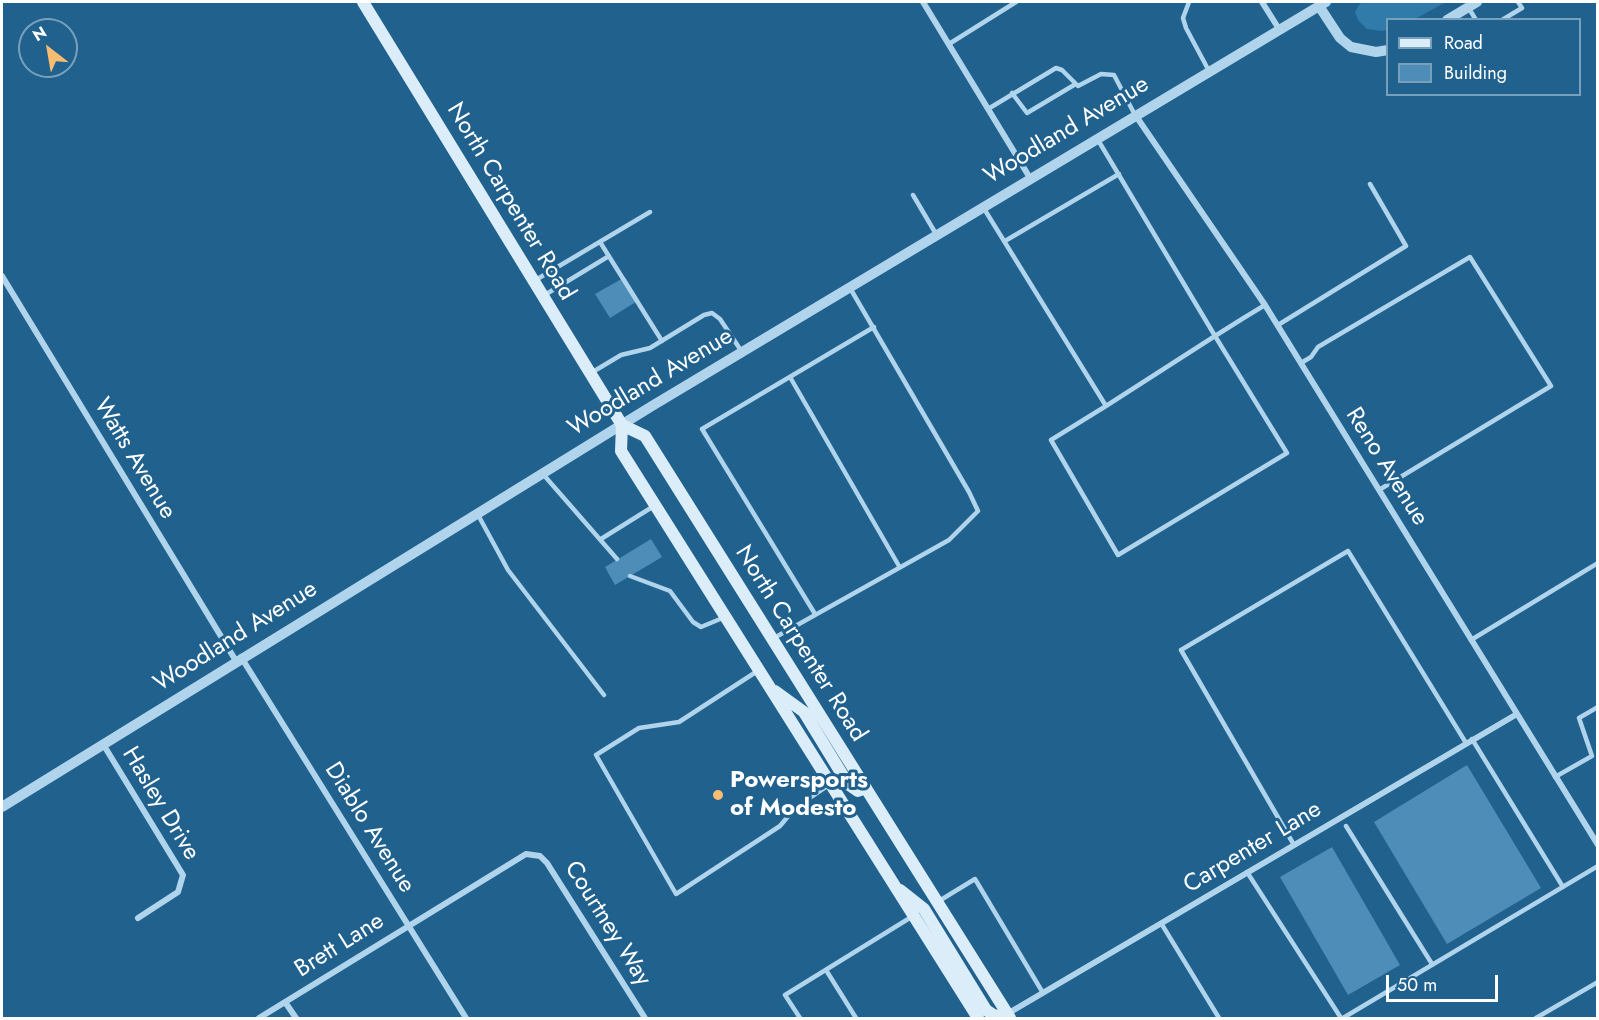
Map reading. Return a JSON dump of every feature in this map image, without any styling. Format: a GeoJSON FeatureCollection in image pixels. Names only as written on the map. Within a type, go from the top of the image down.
{"type":"FeatureCollection","features":[{"type":"Feature","properties":{"kind":"main road","name":"North Carpenter Road"},"geometry":{"type":"LineString","coordinates":[[363,2],[622,425],[645,436],[1009,1016]]}},
{"type":"Feature","properties":{"kind":"main road","name":"North Carpenter Road"},"geometry":{"type":"LineString","coordinates":[[622,425],[621,451],[978,1018]]}},
{"type":"Feature","properties":{"kind":"main road"},"geometry":{"type":"LineString","coordinates":[[769,687],[804,712],[848,784],[858,791],[866,788]]}},
{"type":"Feature","properties":{"kind":"main road"},"geometry":{"type":"LineString","coordinates":[[893,883],[924,909],[986,1010],[995,1016],[1009,1016]]}},
{"type":"Feature","properties":{"kind":"street"},"geometry":{"type":"LineString","coordinates":[[923,2],[1030,178]]}},
{"type":"Feature","properties":{"kind":"street"},"geometry":{"type":"LineString","coordinates":[[1262,2],[1279,29]]}},
{"type":"Feature","properties":{"kind":"street"},"geometry":{"type":"LineString","coordinates":[[1320,3],[1340,38],[1351,47],[1376,52],[1386,50]]}},
{"type":"Feature","properties":{"kind":"street","name":"Woodland Avenue"},"geometry":{"type":"LineString","coordinates":[[2,807],[477,513],[1320,3]]}},
{"type":"Feature","properties":{"kind":"street"},"geometry":{"type":"LineString","coordinates":[[1450,18],[1472,4]]}},
{"type":"Feature","properties":{"kind":"street","name":"Reno Avenue"},"geometry":{"type":"LineString","coordinates":[[1135,115],[1278,325],[1598,845]]}},
{"type":"Feature","properties":{"kind":"street","name":"Watts Avenue"},"geometry":{"type":"LineString","coordinates":[[2,276],[239,659]]}},
{"type":"Feature","properties":{"kind":"street","name":"Diablo Avenue"},"geometry":{"type":"LineString","coordinates":[[239,659],[466,1018]]}},
{"type":"Feature","properties":{"kind":"street","name":"Carpenter Lane"},"geometry":{"type":"LineString","coordinates":[[1009,1016],[1043,993],[1516,714]]}},
{"type":"Feature","properties":{"kind":"street","name":"Hasley Drive"},"geometry":{"type":"LineString","coordinates":[[103,744],[180,868],[183,883],[173,896],[138,918]]}},
{"type":"Feature","properties":{"kind":"street","name":"Brett Lane"},"geometry":{"type":"LineString","coordinates":[[259,1018],[519,856],[535,854]]}},
{"type":"Feature","properties":{"kind":"street","name":"Courtney Way"},"geometry":{"type":"LineString","coordinates":[[535,854],[548,863],[645,1018]]}},
{"type":"Feature","properties":{"kind":"street"},"geometry":{"type":"LineString","coordinates":[[285,1002],[296,1018]]}},
{"type":"Feature","properties":{"kind":"lane"},"geometry":{"type":"LineString","coordinates":[[949,44],[1016,2]]}},
{"type":"Feature","properties":{"kind":"lane"},"geometry":{"type":"LineString","coordinates":[[1189,2],[1183,18],[1209,71]]}},
{"type":"Feature","properties":{"kind":"lane"},"geometry":{"type":"LineString","coordinates":[[1505,18],[1522,8],[1518,2]]}},
{"type":"Feature","properties":{"kind":"lane"},"geometry":{"type":"LineString","coordinates":[[988,109],[1056,68],[1067,74],[1074,85]]}},
{"type":"Feature","properties":{"kind":"lane"},"geometry":{"type":"LineString","coordinates":[[1012,93],[1027,112],[1074,85],[1083,86],[1101,74],[1114,75],[1135,115]]}},
{"type":"Feature","properties":{"kind":"lane"},"geometry":{"type":"LineString","coordinates":[[1097,138],[1215,336],[1287,453],[1118,555],[1051,440],[1106,406],[1215,336],[1265,305]]}},
{"type":"Feature","properties":{"kind":"lane"},"geometry":{"type":"LineString","coordinates":[[1005,241],[1119,174]]}},
{"type":"Feature","properties":{"kind":"lane"},"geometry":{"type":"LineString","coordinates":[[1278,325],[1406,246],[1370,184]]}},
{"type":"Feature","properties":{"kind":"lane"},"geometry":{"type":"LineString","coordinates":[[913,195],[936,234]]}},
{"type":"Feature","properties":{"kind":"lane"},"geometry":{"type":"LineString","coordinates":[[982,206],[1106,406]]}},
{"type":"Feature","properties":{"kind":"lane"},"geometry":{"type":"LineString","coordinates":[[534,281],[650,212]]}},
{"type":"Feature","properties":{"kind":"lane"},"geometry":{"type":"LineString","coordinates":[[600,242],[662,341]]}},
{"type":"Feature","properties":{"kind":"lane"},"geometry":{"type":"LineString","coordinates":[[543,296],[609,256]]}},
{"type":"Feature","properties":{"kind":"lane"},"geometry":{"type":"LineString","coordinates":[[1301,363],[1311,357],[1318,347],[1470,257],[1551,386],[1379,490]]}},
{"type":"Feature","properties":{"kind":"lane"},"geometry":{"type":"LineString","coordinates":[[772,639],[898,566],[949,540],[978,511],[849,287]]}},
{"type":"Feature","properties":{"kind":"lane"},"geometry":{"type":"LineString","coordinates":[[590,373],[621,355],[640,351],[662,341],[704,315],[712,313],[720,319],[742,352]]}},
{"type":"Feature","properties":{"kind":"lane"},"geometry":{"type":"LineString","coordinates":[[815,614],[702,429],[874,327]]}},
{"type":"Feature","properties":{"kind":"lane"},"geometry":{"type":"LineString","coordinates":[[790,377],[898,566]]}},
{"type":"Feature","properties":{"kind":"lane"},"geometry":{"type":"LineString","coordinates":[[542,474],[617,560]]}},
{"type":"Feature","properties":{"kind":"lane"},"geometry":{"type":"LineString","coordinates":[[601,539],[655,505]]}},
{"type":"Feature","properties":{"kind":"lane"},"geometry":{"type":"LineString","coordinates":[[477,513],[508,570],[604,695]]}},
{"type":"Feature","properties":{"kind":"lane"},"geometry":{"type":"LineString","coordinates":[[1294,845],[1181,650],[1348,551],[1563,886]]}},
{"type":"Feature","properties":{"kind":"lane"},"geometry":{"type":"LineString","coordinates":[[1471,640],[1598,563]]}},
{"type":"Feature","properties":{"kind":"lane"},"geometry":{"type":"LineString","coordinates":[[630,576],[670,591],[693,622],[701,627],[726,617]]}},
{"type":"Feature","properties":{"kind":"lane"},"geometry":{"type":"LineString","coordinates":[[759,670],[678,722],[639,728],[596,755],[676,894],[780,826],[795,808],[830,784]]}},
{"type":"Feature","properties":{"kind":"lane"},"geometry":{"type":"LineString","coordinates":[[1555,777],[1592,756],[1579,718],[1598,707]]}},
{"type":"Feature","properties":{"kind":"lane"},"geometry":{"type":"LineString","coordinates":[[1346,826],[1432,964]]}},
{"type":"Feature","properties":{"kind":"lane"},"geometry":{"type":"LineString","coordinates":[[1247,872],[1342,1018],[1598,866]]}},
{"type":"Feature","properties":{"kind":"lane"},"geometry":{"type":"LineString","coordinates":[[938,902],[975,879],[1043,993]]}},
{"type":"Feature","properties":{"kind":"lane"},"geometry":{"type":"LineString","coordinates":[[800,1018],[785,995],[913,916]]}},
{"type":"Feature","properties":{"kind":"lane"},"geometry":{"type":"LineString","coordinates":[[1161,923],[1219,1018]]}},
{"type":"Feature","properties":{"kind":"lane"},"geometry":{"type":"LineString","coordinates":[[826,970],[856,1018]]}},
{"type":"Feature","properties":{"kind":"lane"},"geometry":{"type":"LineString","coordinates":[[1536,1018],[1598,982]]}},
{"type":"Feature","properties":{"kind":"shaded area"},"geometry":{"type":"Polygon","coordinates":[[[1361,2],[1446,2],[1417,18],[1386,18],[1386,30],[1382,31],[1367,29],[1358,20],[1355,12],[1361,2]]]}},
{"type":"Feature","properties":{"kind":"building"},"geometry":{"type":"Polygon","coordinates":[[[625,277],[639,300],[610,318],[595,294],[625,277]]]}},
{"type":"Feature","properties":{"kind":"building"},"geometry":{"type":"Polygon","coordinates":[[[651,539],[662,557],[615,585],[605,567],[651,539]]]}},
{"type":"Feature","properties":{"kind":"building"},"geometry":{"type":"Polygon","coordinates":[[[1467,765],[1541,888],[1447,944],[1374,822],[1467,765]]]}},
{"type":"Feature","properties":{"kind":"building"},"geometry":{"type":"Polygon","coordinates":[[[1332,847],[1400,965],[1348,995],[1280,877],[1332,847]]]}},
{"type":"Feature","properties":{"kind":"place","name":"Powersports of Modesto"},"geometry":{"type":"Point","coordinates":[718,795]}}]}
